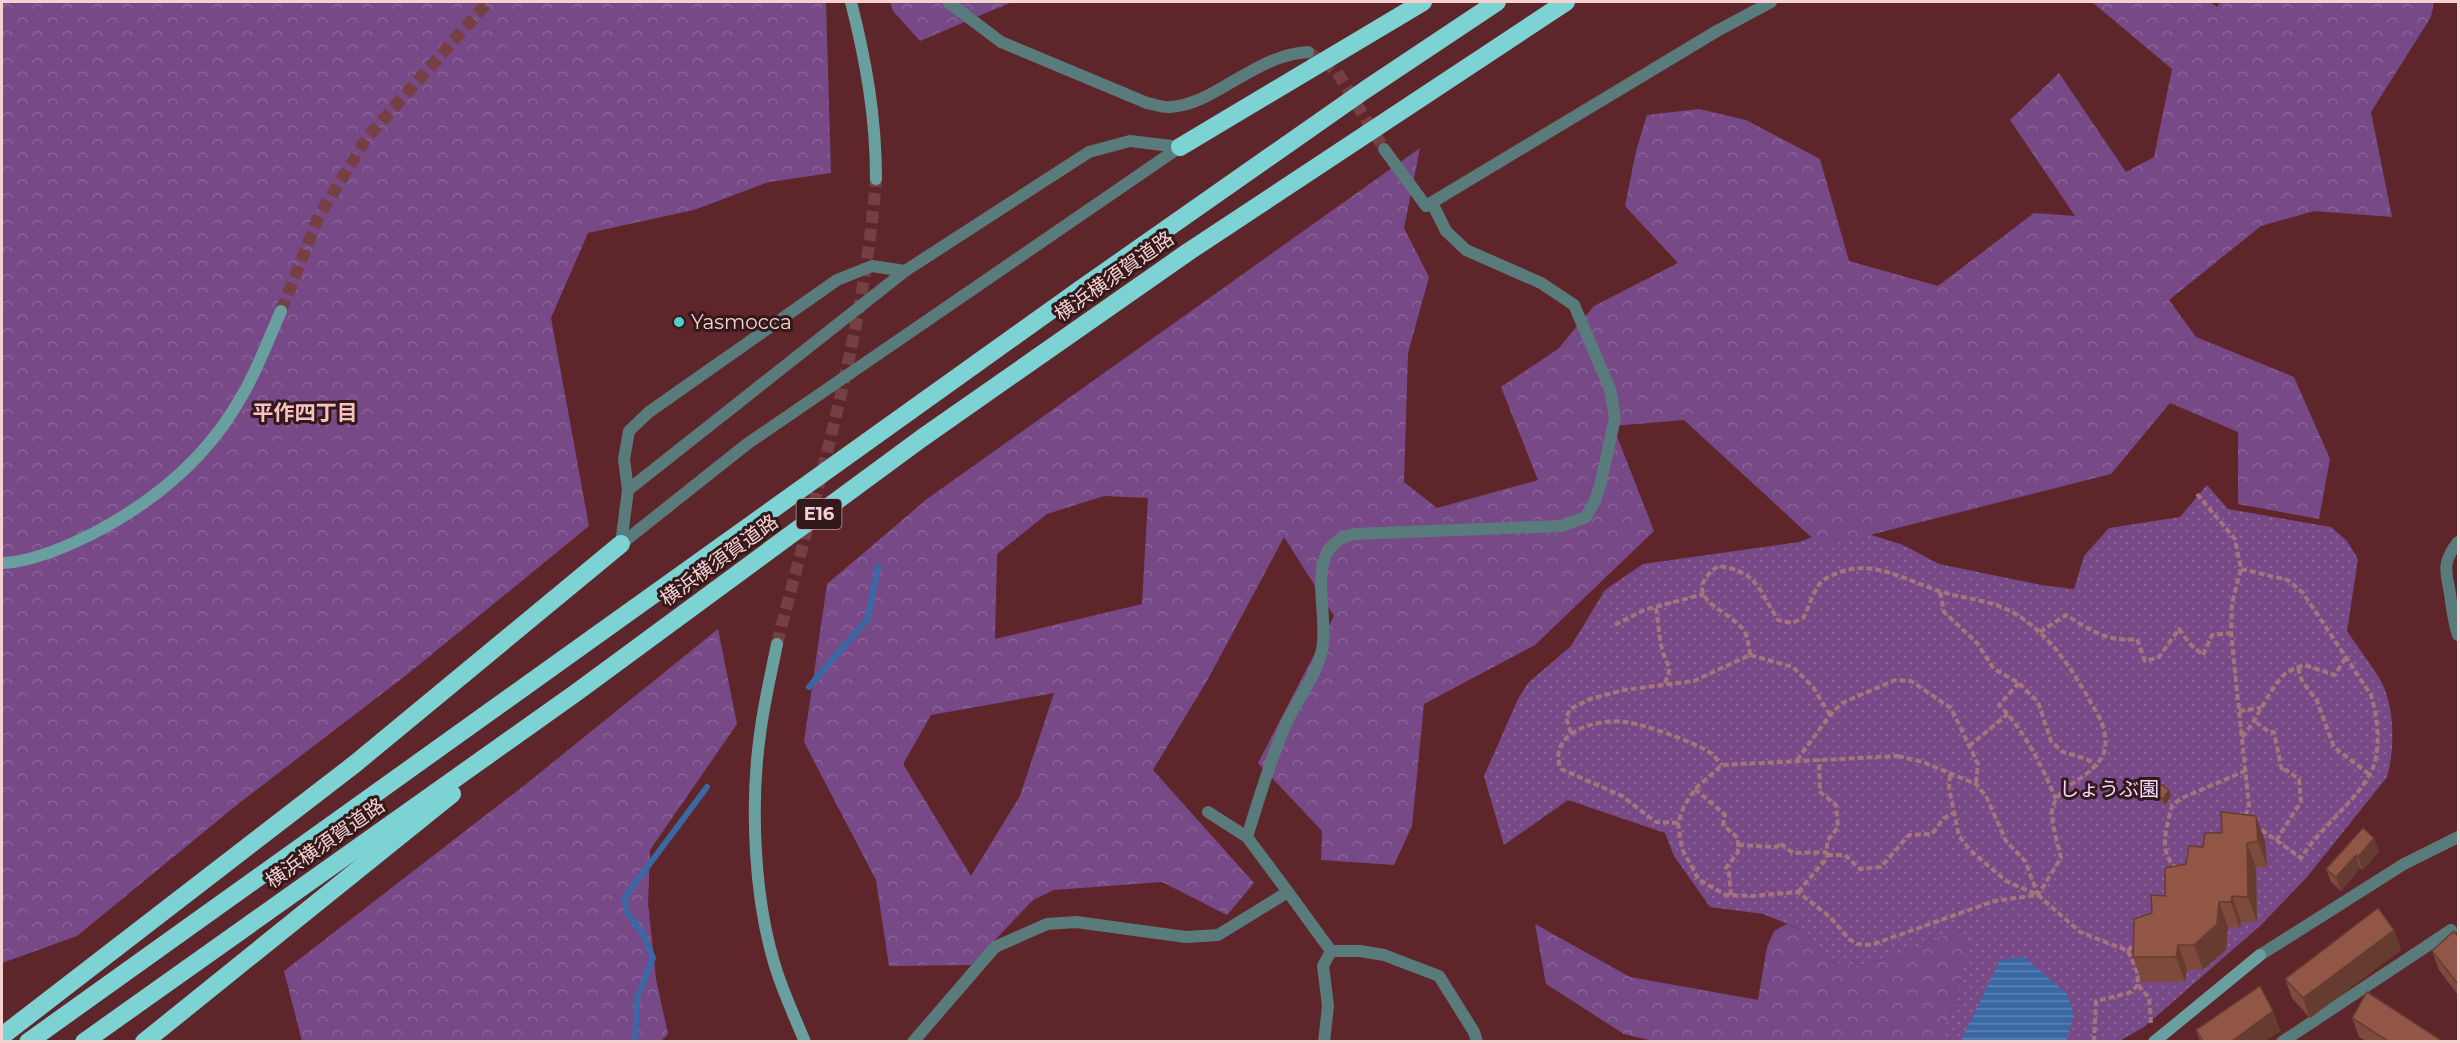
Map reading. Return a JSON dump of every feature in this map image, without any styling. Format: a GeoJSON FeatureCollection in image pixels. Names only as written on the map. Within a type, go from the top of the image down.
{"type":"FeatureCollection","features":[{"type":"Feature","properties":{"kind":"highway"},"geometry":{"type":"LineString","coordinates":[[1180,147],[1423,2]]}},
{"type":"Feature","properties":{"kind":"highway","name":"横浜横須賀道路"},"geometry":{"type":"LineString","coordinates":[[28,1041],[1075,293],[1365,90],[1497,2]]}},
{"type":"Feature","properties":{"kind":"highway","name":"横浜横須賀道路"},"geometry":{"type":"LineString","coordinates":[[84,1041],[577,692],[922,438],[1188,252],[1566,2]]}},
{"type":"Feature","properties":{"kind":"highway"},"geometry":{"type":"LineString","coordinates":[[2,1036],[356,763],[621,544]]}},
{"type":"Feature","properties":{"kind":"highway"},"geometry":{"type":"LineString","coordinates":[[144,1041],[577,692]]}},
{"type":"Feature","properties":{"kind":"street"},"geometry":{"type":"LineString","coordinates":[[851,2],[866,63],[876,135],[876,179]]}},
{"type":"Feature","properties":{"kind":"street"},"geometry":{"type":"LineString","coordinates":[[948,2],[1001,42],[1146,103],[1168,107],[1189,104],[1266,62],[1296,53],[1308,52]]}},
{"type":"Feature","properties":{"kind":"street"},"geometry":{"type":"LineString","coordinates":[[1384,149],[1426,206],[1717,31],[1771,2]]}},
{"type":"Feature","properties":{"kind":"street"},"geometry":{"type":"LineString","coordinates":[[628,490],[905,270],[1089,152],[1130,141],[1180,147]]}},
{"type":"Feature","properties":{"kind":"street"},"geometry":{"type":"LineString","coordinates":[[621,544],[747,444],[1180,147]]}},
{"type":"Feature","properties":{"kind":"street"},"geometry":{"type":"LineString","coordinates":[[1247,837],[1286,723],[1315,672],[1322,651],[1325,624],[1321,583],[1323,562],[1331,546],[1341,537],[1354,534],[1561,525],[1586,517],[1595,501],[1615,418],[1610,389],[1574,305],[1541,283],[1466,250],[1446,231],[1432,203]]}},
{"type":"Feature","properties":{"kind":"street"},"geometry":{"type":"LineString","coordinates":[[621,544],[628,490],[624,459],[629,431],[649,412],[837,279],[872,266],[905,270]]}},
{"type":"Feature","properties":{"kind":"street"},"geometry":{"type":"LineString","coordinates":[[2,563],[70,544],[116,522],[188,468],[219,432],[244,394],[281,311]]}},
{"type":"Feature","properties":{"kind":"street"},"geometry":{"type":"LineString","coordinates":[[2458,542],[2451,552],[2445,575],[2451,600],[2452,618],[2458,635]]}},
{"type":"Feature","properties":{"kind":"street"},"geometry":{"type":"LineString","coordinates":[[777,644],[760,734],[755,790],[756,843],[763,908],[776,968],[805,1041]]}},
{"type":"Feature","properties":{"kind":"street"},"geometry":{"type":"LineString","coordinates":[[1209,812],[1247,837],[1331,951]]}},
{"type":"Feature","properties":{"kind":"street"},"geometry":{"type":"LineString","coordinates":[[2154,1041],[2260,955],[2404,864],[2458,837]]}},
{"type":"Feature","properties":{"kind":"street"},"geometry":{"type":"LineString","coordinates":[[913,1041],[995,947],[1047,924],[1076,922],[1186,937],[1218,935],[1288,892]]}},
{"type":"Feature","properties":{"kind":"street"},"geometry":{"type":"LineString","coordinates":[[2282,1041],[2451,930]]}},
{"type":"Feature","properties":{"kind":"street"},"geometry":{"type":"LineString","coordinates":[[1324,1041],[1328,1006],[1323,966],[1331,951]]}},
{"type":"Feature","properties":{"kind":"street"},"geometry":{"type":"LineString","coordinates":[[1331,951],[1360,951],[1383,956],[1439,976],[1474,1032],[1477,1041]]}},
{"type":"Feature","properties":{"kind":"path"},"geometry":{"type":"LineString","coordinates":[[2197,494],[2235,539],[2241,569],[2232,603],[2231,633],[2249,806],[2245,817],[2236,825]]}},
{"type":"Feature","properties":{"kind":"path"},"geometry":{"type":"LineString","coordinates":[[1750,655],[1742,628],[1710,604],[1701,586],[1706,576],[1718,566],[1736,568],[1750,575],[1778,620],[1792,623],[1803,618],[1822,580],[1851,567],[1869,566],[1940,592],[1999,606],[2018,615],[2040,632],[2058,651],[2081,684],[2103,726],[2106,746],[2097,766],[2056,799],[2052,813],[2061,858],[2038,896]]}},
{"type":"Feature","properties":{"kind":"path"},"geometry":{"type":"LineString","coordinates":[[2241,569],[2288,580],[2303,593],[2371,695],[2375,708],[2376,749],[2370,775],[2301,858],[2275,842],[2245,817]]}},
{"type":"Feature","properties":{"kind":"path"},"geometry":{"type":"LineString","coordinates":[[1940,592],[1944,612],[1977,643],[1995,669],[2019,683],[2038,702],[2051,741],[2063,752],[2087,759],[2097,766]]}},
{"type":"Feature","properties":{"kind":"path"},"geometry":{"type":"LineString","coordinates":[[1616,625],[1644,610],[1704,594]]}},
{"type":"Feature","properties":{"kind":"path"},"geometry":{"type":"LineString","coordinates":[[1656,608],[1660,631],[1660,653],[1670,668],[1665,685]]}},
{"type":"Feature","properties":{"kind":"path"},"geometry":{"type":"LineString","coordinates":[[2040,632],[2066,615],[2094,633],[2118,641],[2138,639],[2145,661],[2158,657],[2180,629],[2190,644],[2203,655],[2212,635],[2231,633]]}},
{"type":"Feature","properties":{"kind":"path"},"geometry":{"type":"LineString","coordinates":[[1571,733],[1566,718],[1570,709],[1590,699],[1624,690],[1694,681],[1750,655],[1793,668],[1813,687],[1830,715]]}},
{"type":"Feature","properties":{"kind":"path"},"geometry":{"type":"LineString","coordinates":[[2242,737],[2256,722],[2262,708],[2285,674],[2304,665],[2314,666],[2335,675],[2346,657]]}},
{"type":"Feature","properties":{"kind":"path"},"geometry":{"type":"LineString","coordinates":[[2298,668],[2302,681],[2317,701],[2334,747],[2370,775]]}},
{"type":"Feature","properties":{"kind":"path"},"geometry":{"type":"LineString","coordinates":[[1797,760],[1830,715],[1842,703],[1895,680],[1911,681],[1951,708],[1978,764],[1976,784]]}},
{"type":"Feature","properties":{"kind":"path"},"geometry":{"type":"LineString","coordinates":[[2019,683],[1999,705],[2008,714],[2045,772],[2056,799]]}},
{"type":"Feature","properties":{"kind":"path"},"geometry":{"type":"LineString","coordinates":[[2239,711],[2262,708]]}},
{"type":"Feature","properties":{"kind":"path"},"geometry":{"type":"LineString","coordinates":[[1969,746],[2008,714]]}},
{"type":"Feature","properties":{"kind":"path"},"geometry":{"type":"LineString","coordinates":[[1678,823],[1656,822],[1622,796],[1561,769],[1556,756],[1560,743],[1571,733],[1601,723],[1624,721],[1647,727],[1710,752],[1722,765]]}},
{"type":"Feature","properties":{"kind":"path"},"geometry":{"type":"LineString","coordinates":[[2256,722],[2269,732],[2274,732],[2282,771],[2286,770],[2299,779],[2301,802],[2275,842]]}},
{"type":"Feature","properties":{"kind":"path"},"geometry":{"type":"LineString","coordinates":[[1898,756],[1923,762],[1976,784],[1986,796],[2006,841],[2025,861],[2038,896],[1994,901],[1871,945],[1857,944],[1830,916],[1798,892],[1731,895],[1699,880],[1682,849],[1678,823],[1684,806],[1695,789],[1722,765],[1898,756]]}},
{"type":"Feature","properties":{"kind":"path"},"geometry":{"type":"LineString","coordinates":[[1798,892],[1827,858],[1827,841],[1838,827],[1836,805],[1820,792],[1819,759]]}},
{"type":"Feature","properties":{"kind":"path"},"geometry":{"type":"LineString","coordinates":[[2185,875],[2168,861],[2164,840],[2172,805],[2182,798],[2245,771]]}},
{"type":"Feature","properties":{"kind":"path"},"geometry":{"type":"LineString","coordinates":[[1950,775],[1948,788],[1959,836],[1970,850],[2006,881],[2038,896],[2080,932],[2128,951],[2137,971],[2138,985],[2149,998],[2152,1025]]}},
{"type":"Feature","properties":{"kind":"path"},"geometry":{"type":"LineString","coordinates":[[1695,789],[1725,815],[1724,825],[1738,838],[1738,852],[1726,868],[1729,873],[1731,895]]}},
{"type":"Feature","properties":{"kind":"path"},"geometry":{"type":"LineString","coordinates":[[1738,845],[1777,847],[1780,843],[1793,853],[1845,855],[1860,869],[1881,867],[1909,835],[1932,834],[1944,818],[1954,813]]}},
{"type":"Feature","properties":{"kind":"path"},"geometry":{"type":"LineString","coordinates":[[2128,951],[2136,941]]}},
{"type":"Feature","properties":{"kind":"path"},"geometry":{"type":"LineString","coordinates":[[2094,1041],[2096,1001],[2129,993],[2138,985]]}},
{"type":"Feature","properties":{"kind":"green space"},"geometry":{"type":"Polygon","coordinates":[[[2,2],[826,2],[831,173],[769,182],[694,210],[588,233],[551,318],[589,526],[409,673],[238,804],[77,936],[2,963],[2,2]]]}},
{"type":"Feature","properties":{"kind":"green space"},"geometry":{"type":"Polygon","coordinates":[[[890,2],[1012,2],[920,41],[893,11],[890,2]]]}},
{"type":"Feature","properties":{"kind":"green space"},"geometry":{"type":"Polygon","coordinates":[[[2092,2],[2210,2],[2217,7],[2220,2],[2434,2],[2431,17],[2371,112],[2392,217],[2314,211],[2261,226],[2169,300],[2196,337],[2294,377],[2330,459],[2319,519],[2238,504],[2238,432],[2170,403],[2111,474],[1822,547],[1684,420],[1613,426],[1654,531],[1535,645],[1424,704],[1412,826],[1394,865],[1321,860],[1322,831],[1258,763],[1334,616],[1284,537],[1208,679],[1153,770],[1254,883],[1227,915],[1162,882],[1054,890],[1033,900],[971,965],[889,966],[876,880],[804,742],[827,584],[927,499],[1420,148],[1404,228],[1429,277],[1408,353],[1404,482],[1437,508],[1538,480],[1501,387],[1558,349],[1594,306],[1678,263],[1625,206],[1636,151],[1647,115],[1699,109],[1746,120],[1820,159],[1849,261],[1938,286],[2034,213],[2075,216],[2010,120],[2059,73],[2126,172],[2154,157],[2172,69],[2092,2]],[[1104,496],[1047,514],[997,554],[995,639],[1142,604],[1148,498],[1104,496]],[[1054,693],[931,715],[903,764],[971,876],[1020,796],[1054,693]]]}},
{"type":"Feature","properties":{"kind":"green space","name":"しょうぶ園"},"geometry":{"type":"Polygon","coordinates":[[[2207,485],[2228,509],[2331,527],[2347,541],[2358,559],[2347,631],[2386,691],[2392,729],[2390,766],[2387,777],[2307,877],[2261,925],[2144,1027],[2118,1042],[1939,1041],[1958,993],[1886,959],[1855,966],[1827,961],[1805,931],[1763,914],[1710,907],[1674,856],[1665,833],[1568,800],[1504,845],[1484,776],[1518,699],[1528,683],[1571,646],[1605,590],[1643,564],[1799,542],[1827,532],[1859,531],[1903,545],[1939,564],[2041,585],[2074,589],[2084,556],[2109,528],[2180,517],[2207,485]]]}},
{"type":"Feature","properties":{"kind":"green space"},"geometry":{"type":"Polygon","coordinates":[[[718,629],[737,724],[650,850],[648,904],[656,979],[668,1034],[661,1041],[302,1041],[284,971],[526,784],[718,629]]]}},
{"type":"Feature","properties":{"kind":"green space"},"geometry":{"type":"Polygon","coordinates":[[[1535,924],[1630,977],[1758,1000],[1767,947],[1774,931],[1787,924],[1805,931],[1828,961],[1855,966],[1886,959],[1954,932],[1970,937],[1958,993],[1939,1041],[1657,1042],[1624,1034],[1546,984],[1535,924]]]}},
{"type":"Feature","properties":{"kind":"water"},"geometry":{"type":"Polygon","coordinates":[[[2024,957],[2067,994],[2074,1014],[2066,1041],[1961,1041],[2000,960],[2024,957]]]}},
{"type":"Feature","properties":{"kind":"building"},"geometry":{"type":"Polygon","coordinates":[[[2156,781],[2169,790],[2163,799],[2150,790],[2156,781]]]}},
{"type":"Feature","properties":{"kind":"building"},"geometry":{"type":"Polygon","coordinates":[[[2221,812],[2256,816],[2258,841],[2247,843],[2248,897],[2232,896],[2231,902],[2219,902],[2217,924],[2194,945],[2178,945],[2176,957],[2133,957],[2134,919],[2152,913],[2151,895],[2165,896],[2165,868],[2186,864],[2189,846],[2203,847],[2205,833],[2222,833],[2221,812]]]}},
{"type":"Feature","properties":{"kind":"building"},"geometry":{"type":"Polygon","coordinates":[[[2363,828],[2374,838],[2336,877],[2326,869],[2363,828]]]}},
{"type":"Feature","properties":{"kind":"building"},"geometry":{"type":"Polygon","coordinates":[[[2378,908],[2394,930],[2303,998],[2285,979],[2378,908]]]}},
{"type":"Feature","properties":{"kind":"building"},"geometry":{"type":"Polygon","coordinates":[[[2454,931],[2458,937],[2458,984],[2432,951],[2454,931]]]}},
{"type":"Feature","properties":{"kind":"building"},"geometry":{"type":"Polygon","coordinates":[[[2260,986],[2273,1011],[2232,1041],[2203,1041],[2196,1030],[2260,986]]]}},
{"type":"Feature","properties":{"kind":"building"},"geometry":{"type":"Polygon","coordinates":[[[2367,992],[2442,1041],[2388,1041],[2352,1018],[2367,992]]]}},
{"type":"Feature","properties":{"kind":"waterway"},"geometry":{"type":"LineString","coordinates":[[809,687],[868,618],[878,567]]}},
{"type":"Feature","properties":{"kind":"waterway"},"geometry":{"type":"LineString","coordinates":[[635,1042],[637,998],[653,958],[643,934],[626,911],[625,897],[707,787]]}},
{"type":"Feature","properties":{"kind":"tunnel"},"geometry":{"type":"LineString","coordinates":[[281,311],[319,216],[366,139],[488,2]]}},
{"type":"Feature","properties":{"kind":"tunnel"},"geometry":{"type":"LineString","coordinates":[[1308,52],[1336,70],[1384,149]]}},
{"type":"Feature","properties":{"kind":"tunnel"},"geometry":{"type":"LineString","coordinates":[[777,644],[850,355],[870,238],[876,179]]}},
{"type":"Feature","properties":{"kind":"place","name":"Yasmocca"},"geometry":{"type":"Point","coordinates":[679,322]}},
{"type":"Feature","properties":{"kind":"district","name":"平作四丁目"},"geometry":{"type":"Point","coordinates":[305,413]}}]}
